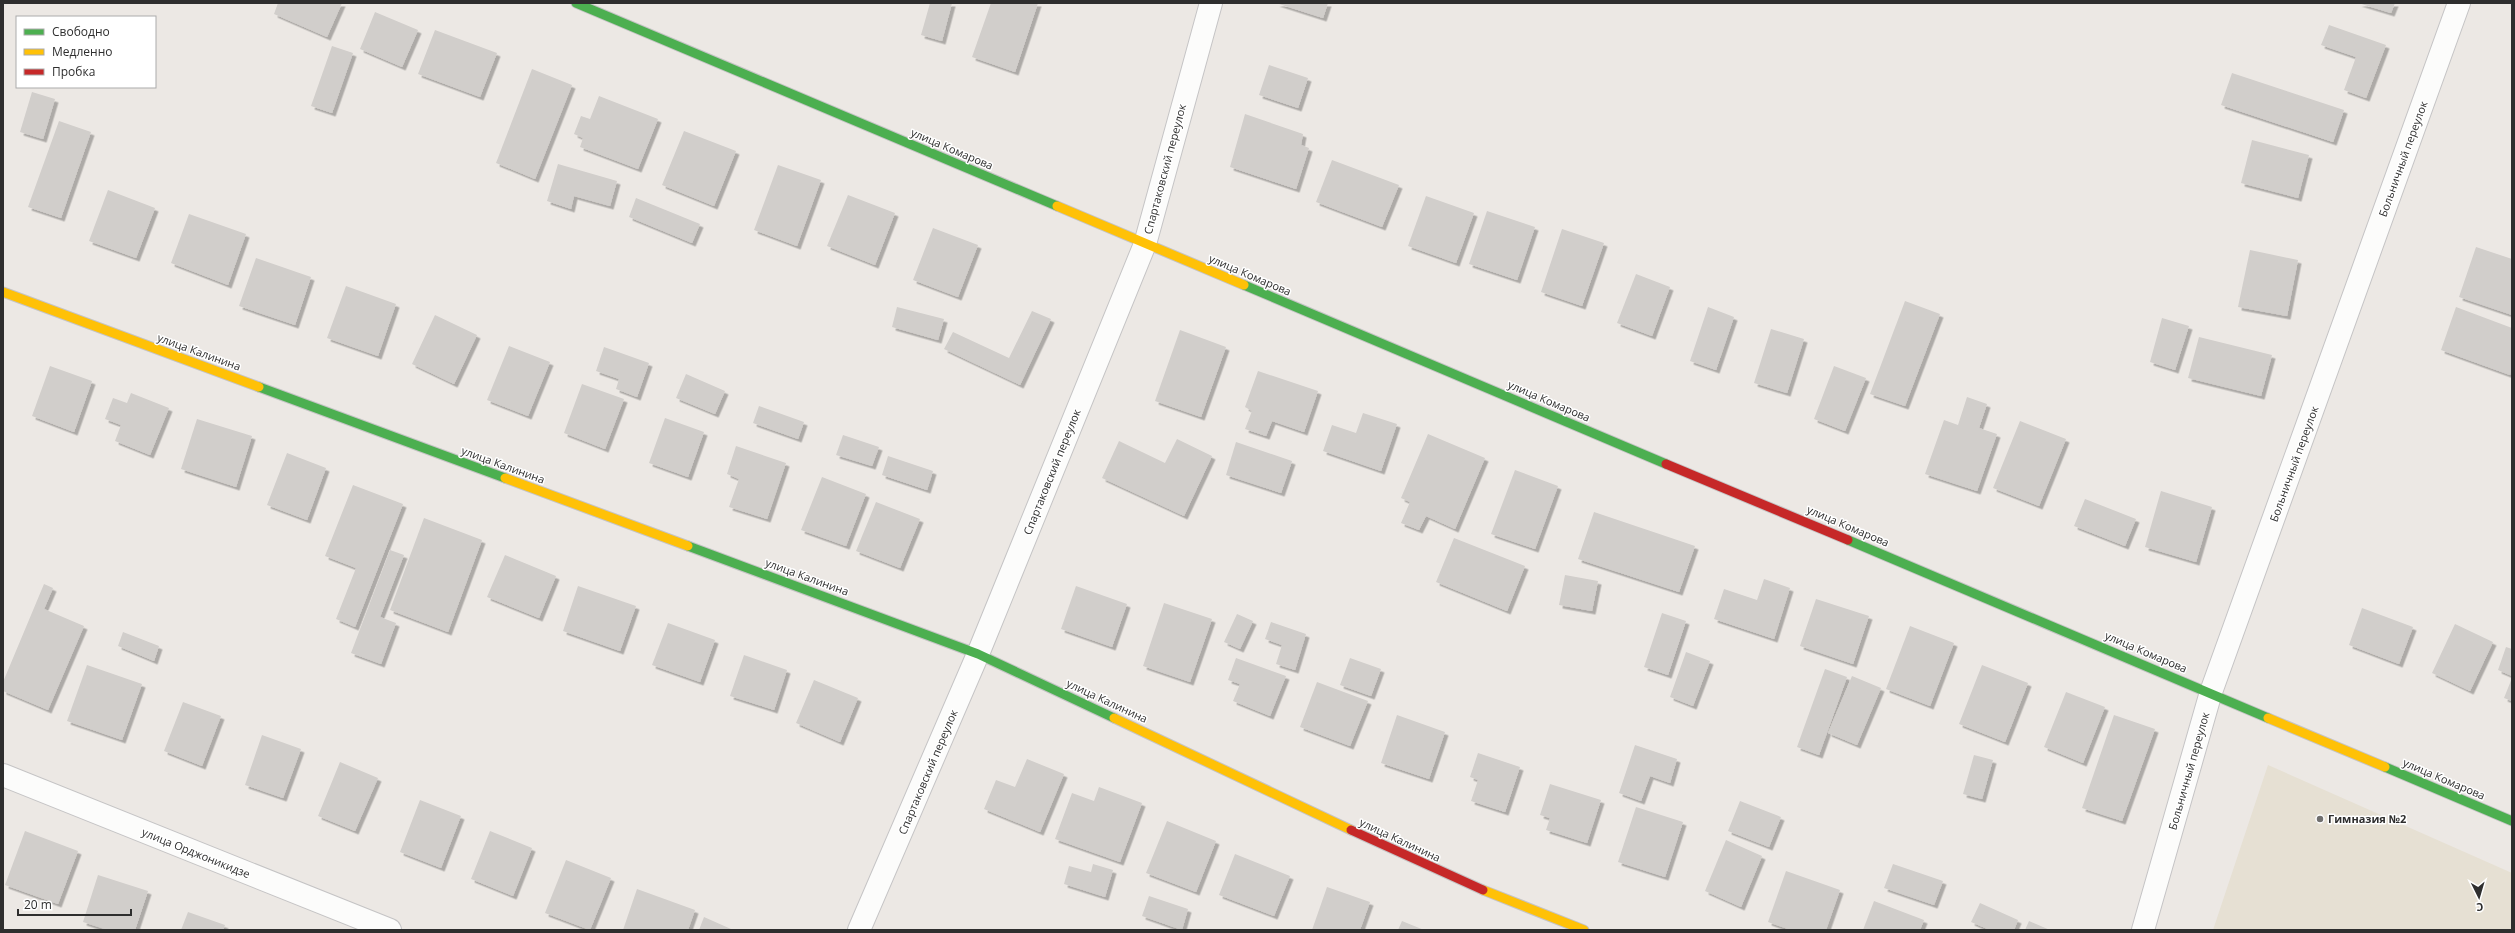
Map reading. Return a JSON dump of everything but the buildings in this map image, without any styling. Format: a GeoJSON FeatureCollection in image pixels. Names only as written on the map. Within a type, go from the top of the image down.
{"type":"FeatureCollection","features":[{"type":"Feature","properties":{"kind":"street","name":"улица Комарова"},"geometry":{"type":"LineString","coordinates":[[576,3],[2211,692],[2512,821]]}},
{"type":"Feature","properties":{"kind":"street","name":"Спартаковский переулок"},"geometry":{"type":"LineString","coordinates":[[859,930],[978,654],[1145,244],[1211,3]]}},
{"type":"Feature","properties":{"kind":"street","name":"Больничный переулок"},"geometry":{"type":"LineString","coordinates":[[2143,930],[2211,692],[2460,3]]}},
{"type":"Feature","properties":{"kind":"street","name":"улица Калинина"},"geometry":{"type":"LineString","coordinates":[[3,292],[978,654],[1453,878],[1584,930]]}},
{"type":"Feature","properties":{"kind":"street","name":"улица Орджоникидзе"},"geometry":{"type":"LineString","coordinates":[[3,775],[390,930]]}},
{"type":"Feature","properties":{"kind":"shaded area","name":"Гимназия №2"},"geometry":{"type":"Polygon","coordinates":[[[2268,765],[2512,873],[2512,930],[2213,930],[2268,765]]]}},
{"type":"Feature","properties":{"kind":"traffic: fast"},"geometry":{"type":"LineString","coordinates":[[576,3],[1057,206]]}},
{"type":"Feature","properties":{"kind":"traffic: fast"},"geometry":{"type":"LineString","coordinates":[[1244,285],[1666,464]]}},
{"type":"Feature","properties":{"kind":"traffic: fast"},"geometry":{"type":"LineString","coordinates":[[259,387],[505,478]]}},
{"type":"Feature","properties":{"kind":"traffic: fast"},"geometry":{"type":"LineString","coordinates":[[1848,540],[2268,718]]}},
{"type":"Feature","properties":{"kind":"traffic: fast"},"geometry":{"type":"LineString","coordinates":[[688,546],[978,654],[1114,718]]}},
{"type":"Feature","properties":{"kind":"traffic: fast"},"geometry":{"type":"LineString","coordinates":[[2385,767],[2512,821]]}},
{"type":"Feature","properties":{"kind":"traffic: slow"},"geometry":{"type":"LineString","coordinates":[[1057,206],[1244,285]]}},
{"type":"Feature","properties":{"kind":"traffic: slow"},"geometry":{"type":"LineString","coordinates":[[3,292],[259,387]]}},
{"type":"Feature","properties":{"kind":"traffic: slow"},"geometry":{"type":"LineString","coordinates":[[505,478],[688,546]]}},
{"type":"Feature","properties":{"kind":"traffic: slow"},"geometry":{"type":"LineString","coordinates":[[1114,718],[1351,830]]}},
{"type":"Feature","properties":{"kind":"traffic: slow"},"geometry":{"type":"LineString","coordinates":[[2268,718],[2385,767]]}},
{"type":"Feature","properties":{"kind":"traffic: slow"},"geometry":{"type":"LineString","coordinates":[[1483,890],[1584,930]]}},
{"type":"Feature","properties":{"kind":"traffic: jam"},"geometry":{"type":"LineString","coordinates":[[1666,464],[1848,540]]}},
{"type":"Feature","properties":{"kind":"traffic: jam"},"geometry":{"type":"LineString","coordinates":[[1351,830],[1483,890]]}},
{"type":"Feature","properties":{"kind":"place","name":"Гимназия №2"},"geometry":{"type":"Point","coordinates":[2320,819]}}]}
